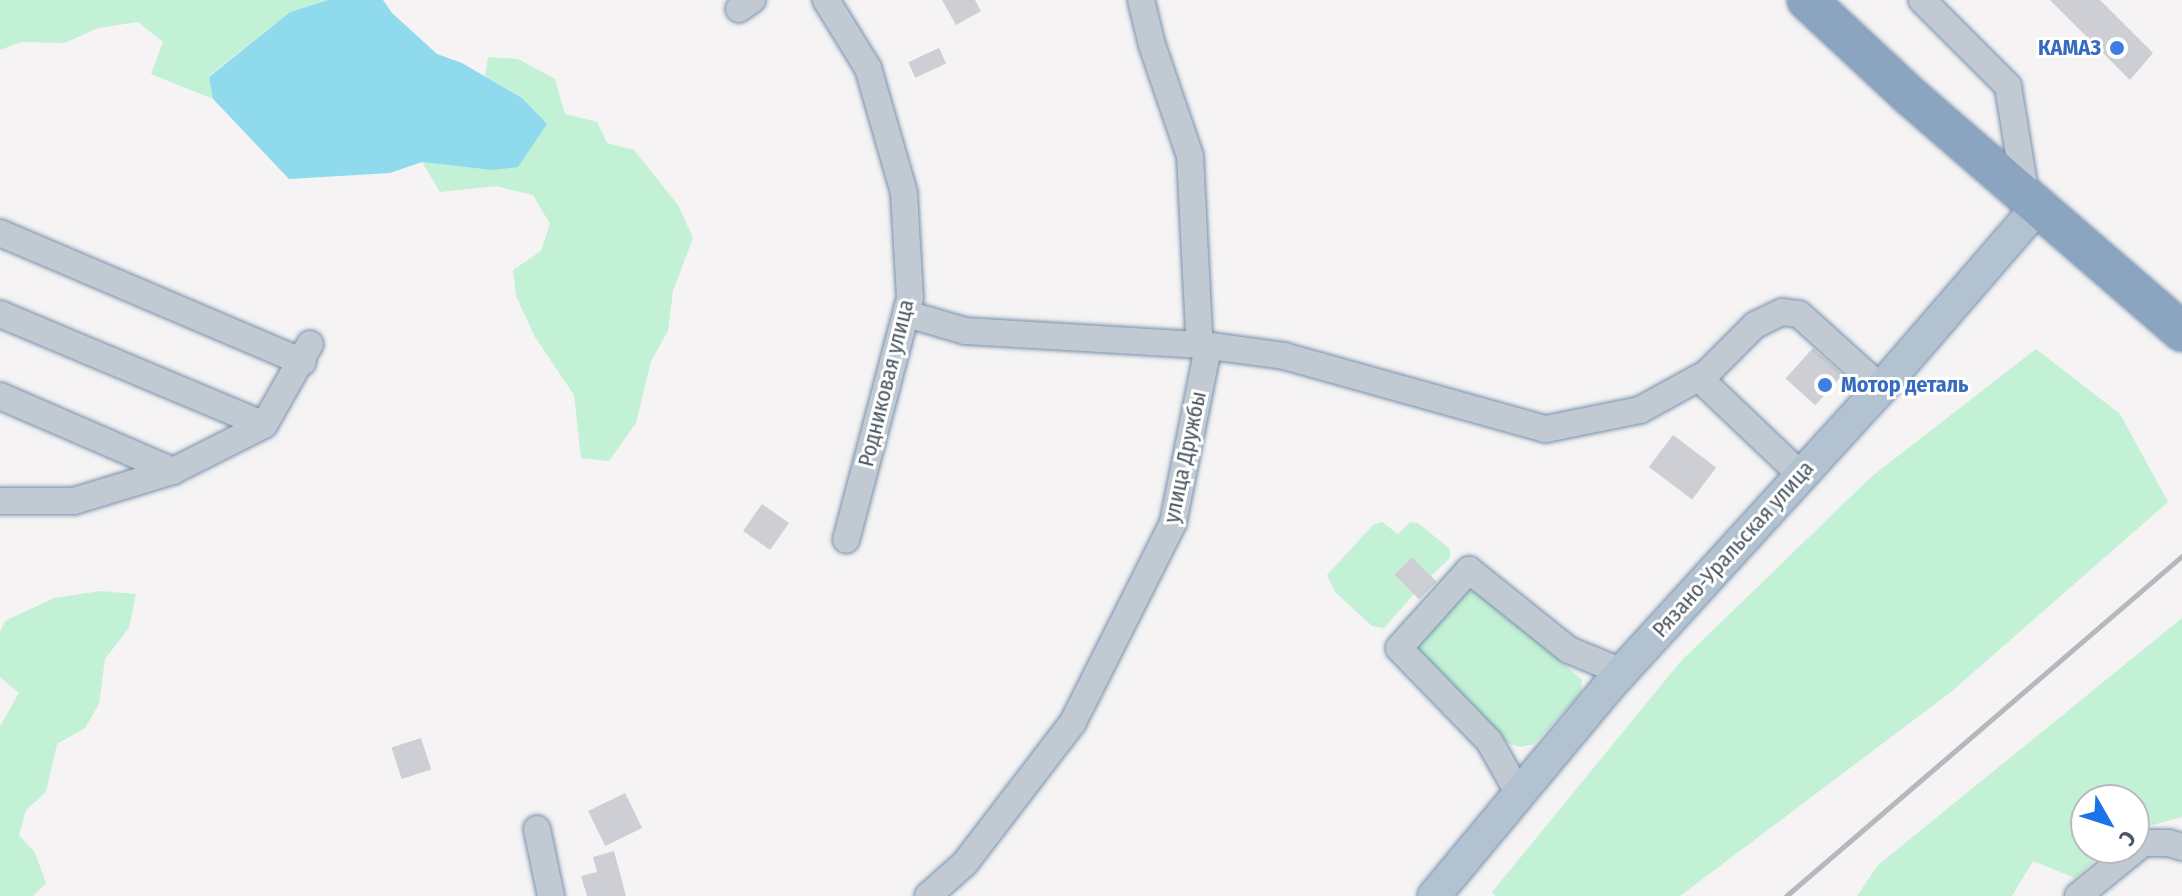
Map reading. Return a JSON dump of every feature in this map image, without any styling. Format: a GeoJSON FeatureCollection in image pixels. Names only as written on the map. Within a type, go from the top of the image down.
{"type":"FeatureCollection","features":[{"type":"Feature","properties":{"kind":"highway"},"geometry":{"type":"LineString","coordinates":[[1807,0],[2182,332]]}},
{"type":"Feature","properties":{"kind":"main road","name":"Рязано-Уральская улица"},"geometry":{"type":"LineString","coordinates":[[1434,896],[1518,792],[1622,672],[1881,388],[2032,202]]}},
{"type":"Feature","properties":{"kind":"street","name":"Родниковая улица"},"geometry":{"type":"LineString","coordinates":[[826,0],[868,68],[904,193],[910,298],[846,540]]}},
{"type":"Feature","properties":{"kind":"street","name":"улица Дружбы"},"geometry":{"type":"LineString","coordinates":[[928,896],[965,863],[1073,722],[1173,523],[1206,358],[1190,156],[1152,45],[1141,0]]}},
{"type":"Feature","properties":{"kind":"street"},"geometry":{"type":"LineString","coordinates":[[1922,0],[2008,86],[2032,202]]}},
{"type":"Feature","properties":{"kind":"street"},"geometry":{"type":"LineString","coordinates":[[0,233],[306,353],[264,425],[173,471],[74,501],[0,501]]}},
{"type":"Feature","properties":{"kind":"street"},"geometry":{"type":"LineString","coordinates":[[907,314],[965,331],[1203,345],[1284,356],[1546,429],[1640,410],[1699,378],[1755,325],[1782,312],[1799,314],[1881,388]]}},
{"type":"Feature","properties":{"kind":"street"},"geometry":{"type":"LineString","coordinates":[[0,314],[264,425]]}},
{"type":"Feature","properties":{"kind":"street"},"geometry":{"type":"LineString","coordinates":[[1699,378],[1801,475]]}},
{"type":"Feature","properties":{"kind":"street"},"geometry":{"type":"LineString","coordinates":[[0,396],[173,471]]}},
{"type":"Feature","properties":{"kind":"street"},"geometry":{"type":"LineString","coordinates":[[1518,792],[1489,741],[1399,648],[1469,570],[1569,650],[1622,672]]}},
{"type":"Feature","properties":{"kind":"street"},"geometry":{"type":"LineString","coordinates":[[537,829],[551,896]]}},
{"type":"Feature","properties":{"kind":"street"},"geometry":{"type":"LineString","coordinates":[[2078,896],[2143,843],[2169,843],[2182,847]]}},
{"type":"Feature","properties":{"kind":"green space"},"geometry":{"type":"Polygon","coordinates":[[[0,0],[328,0],[290,12],[209,76],[213,99],[151,74],[163,42],[138,22],[98,28],[65,43],[21,42],[0,50],[0,0]]]}},
{"type":"Feature","properties":{"kind":"green space"},"geometry":{"type":"Polygon","coordinates":[[[488,57],[518,59],[555,79],[565,114],[597,122],[607,143],[634,150],[678,205],[693,238],[673,291],[668,331],[651,361],[636,423],[609,461],[581,458],[574,395],[535,337],[516,296],[513,270],[541,251],[550,224],[533,195],[496,186],[440,192],[422,162],[491,170],[522,98],[485,76],[488,57]]]}},
{"type":"Feature","properties":{"kind":"green space"},"geometry":{"type":"Polygon","coordinates":[[[2036,349],[2120,414],[2168,502],[1951,692],[1680,896],[1496,896],[1492,892],[1681,661],[1871,477],[2036,349]]]}},
{"type":"Feature","properties":{"kind":"green space"},"geometry":{"type":"Polygon","coordinates":[[[1382,522],[1398,534],[1410,522],[1418,523],[1450,549],[1450,558],[1431,576],[1412,557],[1394,575],[1414,594],[1384,628],[1372,626],[1335,592],[1327,575],[1373,525],[1382,522]]]}},
{"type":"Feature","properties":{"kind":"green space"},"geometry":{"type":"Polygon","coordinates":[[[101,591],[136,594],[129,628],[105,659],[99,704],[85,728],[57,744],[46,792],[26,810],[19,835],[35,853],[46,883],[33,896],[0,896],[0,726],[19,693],[0,677],[0,632],[5,621],[54,598],[101,591]]]}},
{"type":"Feature","properties":{"kind":"green space"},"geometry":{"type":"Polygon","coordinates":[[[1474,591],[1486,594],[1582,680],[1581,692],[1534,744],[1521,747],[1509,744],[1421,659],[1417,647],[1459,594],[1474,591]]]}},
{"type":"Feature","properties":{"kind":"green space"},"geometry":{"type":"Polygon","coordinates":[[[2182,618],[2182,817],[2150,826],[2150,784],[2070,784],[2070,864],[2090,864],[2075,878],[2033,861],[2012,896],[1857,896],[1878,865],[2182,618]]]}},
{"type":"Feature","properties":{"kind":"water"},"geometry":{"type":"Polygon","coordinates":[[[328,0],[383,0],[392,13],[437,54],[462,63],[522,98],[547,124],[518,167],[491,170],[422,162],[390,173],[289,179],[213,99],[209,77],[290,12],[328,0]]]}},
{"type":"Feature","properties":{"kind":"building"},"geometry":{"type":"Polygon","coordinates":[[[942,0],[975,0],[981,11],[956,25],[942,0]]]}},
{"type":"Feature","properties":{"kind":"building"},"geometry":{"type":"Polygon","coordinates":[[[2050,0],[2100,0],[2153,53],[2130,80],[2050,0]]]}},
{"type":"Feature","properties":{"kind":"building"},"geometry":{"type":"Polygon","coordinates":[[[939,48],[946,63],[915,78],[908,62],[939,48]]]}},
{"type":"Feature","properties":{"kind":"building"},"geometry":{"type":"Polygon","coordinates":[[[1813,348],[1843,375],[1815,405],[1786,378],[1813,348]]]}},
{"type":"Feature","properties":{"kind":"building"},"geometry":{"type":"Polygon","coordinates":[[[1673,435],[1716,467],[1692,499],[1649,467],[1673,435]]]}},
{"type":"Feature","properties":{"kind":"building"},"geometry":{"type":"Polygon","coordinates":[[[762,504],[789,523],[770,550],[743,531],[762,504]]]}},
{"type":"Feature","properties":{"kind":"building"},"geometry":{"type":"Polygon","coordinates":[[[1412,557],[1437,582],[1419,599],[1394,575],[1412,557]]]}},
{"type":"Feature","properties":{"kind":"building"},"geometry":{"type":"Polygon","coordinates":[[[421,738],[431,769],[402,779],[392,748],[421,738]]]}},
{"type":"Feature","properties":{"kind":"building"},"geometry":{"type":"Polygon","coordinates":[[[625,793],[642,828],[605,846],[588,811],[625,793]]]}},
{"type":"Feature","properties":{"kind":"building"},"geometry":{"type":"Polygon","coordinates":[[[614,851],[626,896],[587,896],[581,876],[597,872],[593,857],[614,851]]]}},
{"type":"Feature","properties":{"kind":"railway"},"geometry":{"type":"LineString","coordinates":[[1786,896],[2182,556]]}},
{"type":"Feature","properties":{"kind":"place","name":"КАМАЗ"},"geometry":{"type":"Point","coordinates":[2117,48]}},
{"type":"Feature","properties":{"kind":"place","name":"Мотор деталь"},"geometry":{"type":"Point","coordinates":[1825,385]}}]}
